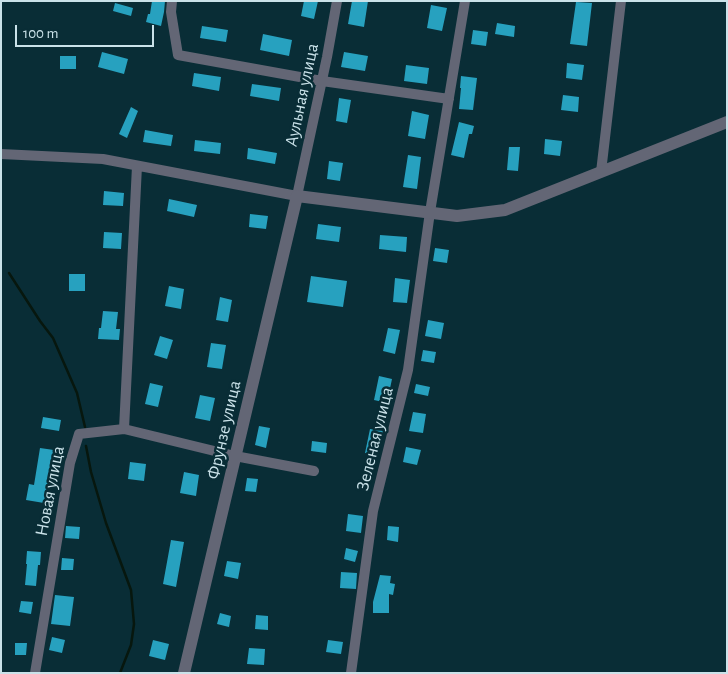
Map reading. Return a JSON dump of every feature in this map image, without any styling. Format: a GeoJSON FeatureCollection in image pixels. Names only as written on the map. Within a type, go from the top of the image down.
{"type":"FeatureCollection","features":[{"type":"Feature","properties":{"kind":"street"},"geometry":{"type":"LineString","coordinates":[[172,1],[170,12],[178,55],[322,81],[449,99]]}},
{"type":"Feature","properties":{"kind":"street","name":"Аульная улица"},"geometry":{"type":"LineString","coordinates":[[297,196],[337,1]]}},
{"type":"Feature","properties":{"kind":"street","name":"Зеленая улица"},"geometry":{"type":"LineString","coordinates":[[351,673],[373,512],[408,370],[430,212],[465,1]]}},
{"type":"Feature","properties":{"kind":"street"},"geometry":{"type":"LineString","coordinates":[[601,172],[621,1]]}},
{"type":"Feature","properties":{"kind":"street"},"geometry":{"type":"LineString","coordinates":[[1,154],[103,159],[297,196],[457,216],[504,210],[727,122]]}},
{"type":"Feature","properties":{"kind":"street"},"geometry":{"type":"LineString","coordinates":[[124,430],[137,166]]}},
{"type":"Feature","properties":{"kind":"street","name":"Фрунзе улица"},"geometry":{"type":"LineString","coordinates":[[184,673],[297,196]]}},
{"type":"Feature","properties":{"kind":"street","name":"Новая улица"},"geometry":{"type":"LineString","coordinates":[[35,673],[70,463],[79,434],[124,430],[236,456],[314,470]]}},
{"type":"Feature","properties":{"kind":"building"},"geometry":{"type":"Polygon","coordinates":[[[152,1],[165,1],[161,26],[146,22],[148,14],[150,14],[152,1]]]}},
{"type":"Feature","properties":{"kind":"building"},"geometry":{"type":"Polygon","coordinates":[[[304,1],[318,1],[314,19],[301,16],[304,1]]]}},
{"type":"Feature","properties":{"kind":"building"},"geometry":{"type":"Polygon","coordinates":[[[352,1],[368,1],[364,27],[348,24],[352,1]]]}},
{"type":"Feature","properties":{"kind":"building"},"geometry":{"type":"Polygon","coordinates":[[[576,2],[592,3],[587,46],[570,44],[576,2]]]}},
{"type":"Feature","properties":{"kind":"building"},"geometry":{"type":"Polygon","coordinates":[[[115,3],[133,8],[131,16],[113,11],[115,3]]]}},
{"type":"Feature","properties":{"kind":"building"},"geometry":{"type":"Polygon","coordinates":[[[431,5],[447,8],[442,31],[427,28],[431,5]]]}},
{"type":"Feature","properties":{"kind":"building"},"geometry":{"type":"Polygon","coordinates":[[[497,23],[515,26],[514,37],[495,34],[497,23]]]}},
{"type":"Feature","properties":{"kind":"building"},"geometry":{"type":"Polygon","coordinates":[[[202,26],[228,30],[226,42],[200,38],[202,26]]]}},
{"type":"Feature","properties":{"kind":"building"},"geometry":{"type":"Polygon","coordinates":[[[473,30],[488,32],[486,46],[471,44],[473,30]]]}},
{"type":"Feature","properties":{"kind":"building"},"geometry":{"type":"Polygon","coordinates":[[[263,34],[292,40],[289,56],[260,50],[263,34]]]}},
{"type":"Feature","properties":{"kind":"building"},"geometry":{"type":"Polygon","coordinates":[[[102,52],[128,59],[124,74],[98,67],[102,52]]]}},
{"type":"Feature","properties":{"kind":"building"},"geometry":{"type":"Polygon","coordinates":[[[344,52],[368,56],[365,71],[341,67],[344,52]]]}},
{"type":"Feature","properties":{"kind":"building"},"geometry":{"type":"Polygon","coordinates":[[[60,56],[76,56],[76,69],[60,69],[60,56]]]}},
{"type":"Feature","properties":{"kind":"building"},"geometry":{"type":"Polygon","coordinates":[[[567,63],[584,65],[582,80],[566,78],[567,63]]]}},
{"type":"Feature","properties":{"kind":"building"},"geometry":{"type":"Polygon","coordinates":[[[406,65],[429,68],[427,84],[404,81],[406,65]]]}},
{"type":"Feature","properties":{"kind":"building"},"geometry":{"type":"Polygon","coordinates":[[[194,73],[221,77],[219,91],[192,86],[194,73]]]}},
{"type":"Feature","properties":{"kind":"building"},"geometry":{"type":"Polygon","coordinates":[[[461,76],[477,78],[473,110],[459,109],[461,76]]]}},
{"type":"Feature","properties":{"kind":"building"},"geometry":{"type":"Polygon","coordinates":[[[252,84],[281,88],[279,101],[250,96],[252,84]]]}},
{"type":"Feature","properties":{"kind":"building"},"geometry":{"type":"Polygon","coordinates":[[[563,95],[579,97],[578,112],[561,110],[563,95]]]}},
{"type":"Feature","properties":{"kind":"building"},"geometry":{"type":"Polygon","coordinates":[[[339,98],[351,100],[347,123],[336,121],[339,98]]]}},
{"type":"Feature","properties":{"kind":"building"},"geometry":{"type":"Polygon","coordinates":[[[131,107],[138,111],[127,138],[119,134],[131,107]]]}},
{"type":"Feature","properties":{"kind":"building"},"geometry":{"type":"Polygon","coordinates":[[[412,111],[429,115],[425,139],[408,136],[412,111]]]}},
{"type":"Feature","properties":{"kind":"building"},"geometry":{"type":"Polygon","coordinates":[[[459,122],[474,126],[472,134],[469,134],[464,158],[451,155],[459,122]]]}},
{"type":"Feature","properties":{"kind":"building"},"geometry":{"type":"Polygon","coordinates":[[[145,130],[173,135],[171,146],[143,142],[145,130]]]}},
{"type":"Feature","properties":{"kind":"building"},"geometry":{"type":"Polygon","coordinates":[[[545,139],[562,141],[560,156],[544,154],[545,139]]]}},
{"type":"Feature","properties":{"kind":"building"},"geometry":{"type":"Polygon","coordinates":[[[195,140],[221,143],[220,154],[194,151],[195,140]]]}},
{"type":"Feature","properties":{"kind":"building"},"geometry":{"type":"Polygon","coordinates":[[[509,147],[520,147],[518,171],[507,170],[509,147]]]}},
{"type":"Feature","properties":{"kind":"building"},"geometry":{"type":"Polygon","coordinates":[[[248,148],[277,153],[275,164],[247,159],[248,148]]]}},
{"type":"Feature","properties":{"kind":"building"},"geometry":{"type":"Polygon","coordinates":[[[408,155],[421,157],[417,189],[403,187],[408,155]]]}},
{"type":"Feature","properties":{"kind":"building"},"geometry":{"type":"Polygon","coordinates":[[[329,161],[343,163],[340,181],[327,179],[329,161]]]}},
{"type":"Feature","properties":{"kind":"building"},"geometry":{"type":"Polygon","coordinates":[[[104,191],[124,193],[123,206],[103,205],[104,191]]]}},
{"type":"Feature","properties":{"kind":"building"},"geometry":{"type":"Polygon","coordinates":[[[169,199],[197,205],[194,217],[167,211],[169,199]]]}},
{"type":"Feature","properties":{"kind":"building"},"geometry":{"type":"Polygon","coordinates":[[[250,214],[268,216],[266,229],[249,227],[250,214]]]}},
{"type":"Feature","properties":{"kind":"building"},"geometry":{"type":"Polygon","coordinates":[[[318,224],[341,227],[339,242],[316,239],[318,224]]]}},
{"type":"Feature","properties":{"kind":"building"},"geometry":{"type":"Polygon","coordinates":[[[104,232],[122,233],[121,249],[103,248],[104,232]]]}},
{"type":"Feature","properties":{"kind":"building"},"geometry":{"type":"Polygon","coordinates":[[[380,235],[407,237],[406,252],[379,249],[380,235]]]}},
{"type":"Feature","properties":{"kind":"building"},"geometry":{"type":"Polygon","coordinates":[[[435,248],[449,250],[447,263],[433,261],[435,248]]]}},
{"type":"Feature","properties":{"kind":"building"},"geometry":{"type":"Polygon","coordinates":[[[69,274],[85,274],[85,291],[69,291],[69,274]]]}},
{"type":"Feature","properties":{"kind":"building"},"geometry":{"type":"Polygon","coordinates":[[[311,276],[347,281],[343,307],[307,302],[311,276]]]}},
{"type":"Feature","properties":{"kind":"building"},"geometry":{"type":"Polygon","coordinates":[[[395,278],[410,280],[407,303],[393,302],[395,278]]]}},
{"type":"Feature","properties":{"kind":"building"},"geometry":{"type":"Polygon","coordinates":[[[169,286],[184,289],[181,309],[165,306],[169,286]]]}},
{"type":"Feature","properties":{"kind":"building"},"geometry":{"type":"Polygon","coordinates":[[[220,297],[232,300],[228,322],[216,320],[220,297]]]}},
{"type":"Feature","properties":{"kind":"building"},"geometry":{"type":"Polygon","coordinates":[[[103,311],[118,312],[116,329],[120,329],[119,340],[98,339],[103,311]]]}},
{"type":"Feature","properties":{"kind":"building"},"geometry":{"type":"Polygon","coordinates":[[[428,320],[444,323],[441,339],[425,336],[428,320]]]}},
{"type":"Feature","properties":{"kind":"building"},"geometry":{"type":"Polygon","coordinates":[[[388,328],[400,330],[395,354],[383,351],[388,328]]]}},
{"type":"Feature","properties":{"kind":"building"},"geometry":{"type":"Polygon","coordinates":[[[160,336],[173,340],[167,359],[154,355],[160,336]]]}},
{"type":"Feature","properties":{"kind":"building"},"geometry":{"type":"Polygon","coordinates":[[[211,343],[226,345],[222,369],[207,367],[211,343]]]}},
{"type":"Feature","properties":{"kind":"building"},"geometry":{"type":"Polygon","coordinates":[[[423,350],[436,352],[434,363],[421,361],[423,350]]]}},
{"type":"Feature","properties":{"kind":"building"},"geometry":{"type":"Polygon","coordinates":[[[379,376],[392,379],[387,403],[374,400],[379,376]]]}},
{"type":"Feature","properties":{"kind":"building"},"geometry":{"type":"Polygon","coordinates":[[[150,383],[163,386],[158,407],[145,404],[150,383]]]}},
{"type":"Feature","properties":{"kind":"building"},"geometry":{"type":"Polygon","coordinates":[[[416,384],[430,387],[428,396],[414,393],[416,384]]]}},
{"type":"Feature","properties":{"kind":"building"},"geometry":{"type":"Polygon","coordinates":[[[200,395],[215,398],[210,421],[195,418],[200,395]]]}},
{"type":"Feature","properties":{"kind":"building"},"geometry":{"type":"Polygon","coordinates":[[[413,412],[426,414],[423,433],[409,431],[413,412]]]}},
{"type":"Feature","properties":{"kind":"building"},"geometry":{"type":"Polygon","coordinates":[[[43,417],[61,420],[59,431],[41,428],[43,417]]]}},
{"type":"Feature","properties":{"kind":"building"},"geometry":{"type":"Polygon","coordinates":[[[259,426],[270,428],[266,448],[255,445],[259,426]]]}},
{"type":"Feature","properties":{"kind":"building"},"geometry":{"type":"Polygon","coordinates":[[[370,429],[383,431],[378,455],[365,453],[370,429]]]}},
{"type":"Feature","properties":{"kind":"building"},"geometry":{"type":"Polygon","coordinates":[[[312,441],[327,443],[326,453],[311,451],[312,441]]]}},
{"type":"Feature","properties":{"kind":"building"},"geometry":{"type":"Polygon","coordinates":[[[406,447],[421,450],[417,465],[403,462],[406,447]]]}},
{"type":"Feature","properties":{"kind":"building"},"geometry":{"type":"Polygon","coordinates":[[[40,448],[54,450],[44,503],[26,500],[29,484],[34,485],[40,448]]]}},
{"type":"Feature","properties":{"kind":"building"},"geometry":{"type":"Polygon","coordinates":[[[130,462],[146,464],[144,481],[128,479],[130,462]]]}},
{"type":"Feature","properties":{"kind":"building"},"geometry":{"type":"Polygon","coordinates":[[[184,472],[199,475],[196,496],[180,493],[184,472]]]}},
{"type":"Feature","properties":{"kind":"building"},"geometry":{"type":"Polygon","coordinates":[[[247,478],[258,479],[256,492],[245,491],[247,478]]]}},
{"type":"Feature","properties":{"kind":"building"},"geometry":{"type":"Polygon","coordinates":[[[348,514],[363,516],[361,533],[346,531],[348,514]]]}},
{"type":"Feature","properties":{"kind":"building"},"geometry":{"type":"Polygon","coordinates":[[[66,526],[80,527],[79,539],[65,538],[66,526]]]}},
{"type":"Feature","properties":{"kind":"building"},"geometry":{"type":"Polygon","coordinates":[[[388,526],[399,527],[398,542],[387,540],[388,526]]]}},
{"type":"Feature","properties":{"kind":"building"},"geometry":{"type":"Polygon","coordinates":[[[171,540],[184,542],[176,587],[163,584],[171,540]]]}},
{"type":"Feature","properties":{"kind":"building"},"geometry":{"type":"Polygon","coordinates":[[[346,548],[358,551],[355,562],[344,559],[346,548]]]}},
{"type":"Feature","properties":{"kind":"building"},"geometry":{"type":"Polygon","coordinates":[[[27,551],[41,552],[36,586],[25,585],[27,551]]]}},
{"type":"Feature","properties":{"kind":"building"},"geometry":{"type":"Polygon","coordinates":[[[62,558],[74,559],[73,570],[61,570],[62,558]]]}},
{"type":"Feature","properties":{"kind":"building"},"geometry":{"type":"Polygon","coordinates":[[[227,561],[241,563],[238,579],[224,576],[227,561]]]}},
{"type":"Feature","properties":{"kind":"building"},"geometry":{"type":"Polygon","coordinates":[[[341,572],[357,573],[356,589],[340,588],[341,572]]]}},
{"type":"Feature","properties":{"kind":"building"},"geometry":{"type":"Polygon","coordinates":[[[380,575],[391,576],[390,583],[395,584],[393,595],[389,594],[389,613],[373,613],[373,602],[380,575]]]}},
{"type":"Feature","properties":{"kind":"building"},"geometry":{"type":"Polygon","coordinates":[[[55,595],[74,597],[70,626],[51,624],[55,595]]]}},
{"type":"Feature","properties":{"kind":"building"},"geometry":{"type":"Polygon","coordinates":[[[21,601],[33,602],[31,614],[19,612],[21,601]]]}},
{"type":"Feature","properties":{"kind":"building"},"geometry":{"type":"Polygon","coordinates":[[[220,613],[231,616],[229,627],[217,624],[220,613]]]}},
{"type":"Feature","properties":{"kind":"building"},"geometry":{"type":"Polygon","coordinates":[[[256,615],[268,616],[268,630],[255,629],[256,615]]]}},
{"type":"Feature","properties":{"kind":"building"},"geometry":{"type":"Polygon","coordinates":[[[52,637],[65,640],[62,653],[49,650],[52,637]]]}},
{"type":"Feature","properties":{"kind":"building"},"geometry":{"type":"Polygon","coordinates":[[[153,640],[169,644],[165,660],[149,656],[153,640]]]}},
{"type":"Feature","properties":{"kind":"building"},"geometry":{"type":"Polygon","coordinates":[[[328,640],[343,642],[341,654],[326,652],[328,640]]]}},
{"type":"Feature","properties":{"kind":"building"},"geometry":{"type":"Polygon","coordinates":[[[15,643],[27,643],[26,655],[15,655],[15,643]]]}},
{"type":"Feature","properties":{"kind":"building"},"geometry":{"type":"Polygon","coordinates":[[[249,648],[265,649],[264,665],[247,664],[249,648]]]}},
{"type":"Feature","properties":{"kind":"waterway"},"geometry":{"type":"LineString","coordinates":[[9,273],[53,338],[77,393],[85,427]]}},
{"type":"Feature","properties":{"kind":"waterway"},"geometry":{"type":"LineString","coordinates":[[86,446],[91,472],[106,523],[131,590],[134,624],[131,645],[120,673]]}}]}
